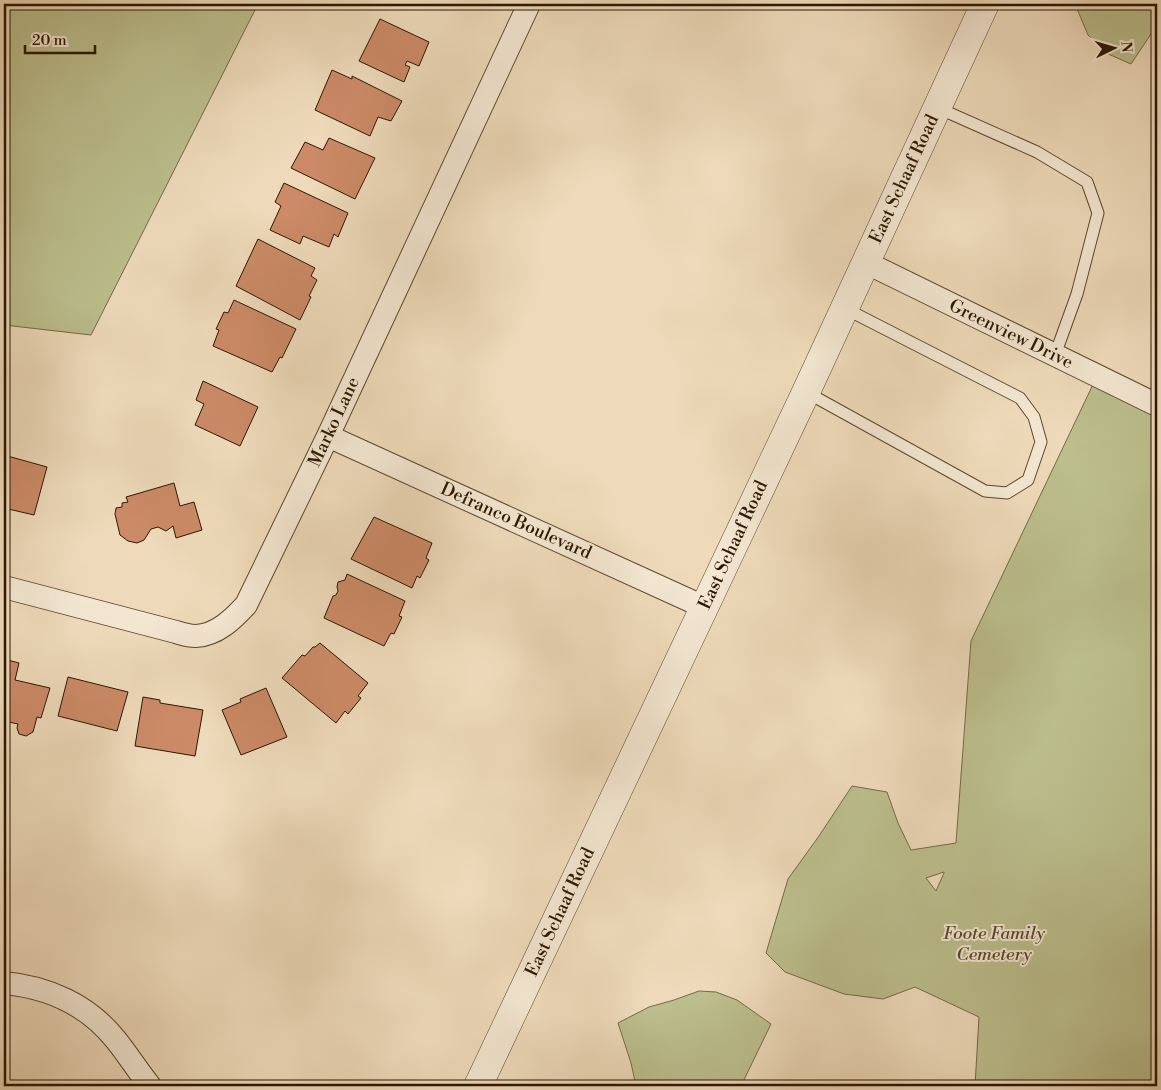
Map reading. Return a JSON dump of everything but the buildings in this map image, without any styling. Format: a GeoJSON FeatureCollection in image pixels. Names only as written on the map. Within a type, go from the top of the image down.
{"type":"FeatureCollection","features":[{"type":"Feature","properties":{"kind":"street","name":"Marko Lane"},"geometry":{"type":"LineString","coordinates":[[4,587],[196,636],[214,631],[230,622],[246,605],[328,436],[529,4]]}},
{"type":"Feature","properties":{"kind":"street","name":"East Schaaf Road"},"geometry":{"type":"LineString","coordinates":[[478,1086],[806,392],[985,4]]}},
{"type":"Feature","properties":{"kind":"street","name":"Greenview Drive"},"geometry":{"type":"LineString","coordinates":[[865,262],[1157,406]]}},
{"type":"Feature","properties":{"kind":"street","name":"Defranco Boulevard"},"geometry":{"type":"LineString","coordinates":[[328,436],[704,606]]}},
{"type":"Feature","properties":{"kind":"street"},"geometry":{"type":"LineString","coordinates":[[4,983],[24,985],[63,997],[89,1012],[115,1038],[150,1086]]}},
{"type":"Feature","properties":{"kind":"lane"},"geometry":{"type":"LineString","coordinates":[[938,108],[1037,152],[1087,182],[1098,213],[1077,294],[1056,355]]}},
{"type":"Feature","properties":{"kind":"lane"},"geometry":{"type":"LineString","coordinates":[[806,392],[985,491],[1007,493],[1028,480],[1040,442],[1034,416],[1020,398],[844,308]]}},
{"type":"Feature","properties":{"kind":"green space"},"geometry":{"type":"Polygon","coordinates":[[[4,4],[258,4],[91,335],[4,325],[4,4]]]}},
{"type":"Feature","properties":{"kind":"green space"},"geometry":{"type":"Polygon","coordinates":[[[1075,4],[1157,4],[1157,25],[1131,64],[1106,53],[1088,35],[1075,4]]]}},
{"type":"Feature","properties":{"kind":"green space","name":"Foote Family Cemetery"},"geometry":{"type":"Polygon","coordinates":[[[1097,376],[1151,402],[1157,387],[1157,1086],[975,1086],[979,1017],[915,987],[883,999],[844,994],[785,972],[766,953],[788,879],[852,786],[887,792],[898,823],[911,850],[956,843],[971,641],[1097,376]],[[944,873],[926,878],[936,891],[944,873]]]}},
{"type":"Feature","properties":{"kind":"green space"},"geometry":{"type":"Polygon","coordinates":[[[699,991],[716,992],[737,1000],[771,1024],[741,1086],[636,1086],[631,1063],[618,1023],[649,1007],[699,991]]]}}]}
